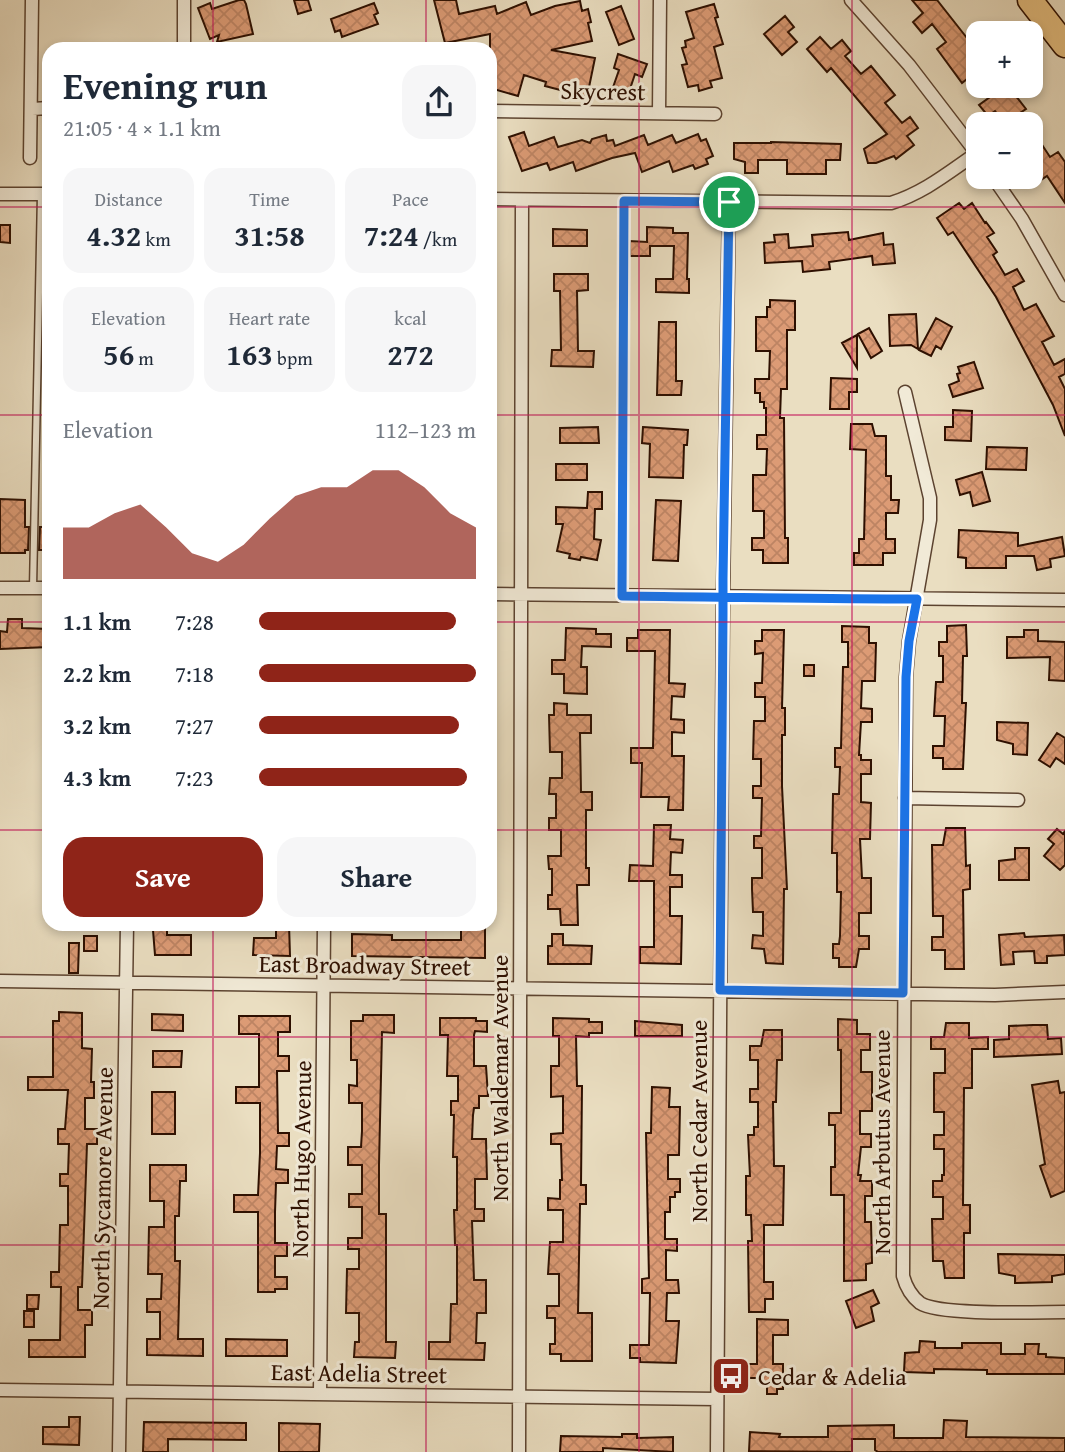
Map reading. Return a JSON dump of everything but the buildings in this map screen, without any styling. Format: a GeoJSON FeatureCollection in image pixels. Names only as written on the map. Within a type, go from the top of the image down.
{"type":"FeatureCollection","features":[{"type":"Feature","properties":{"kind":"highway"},"geometry":{"type":"LineString","coordinates":[[1030,0],[1065,45]]}},
{"type":"Feature","properties":{"kind":"street"},"geometry":{"type":"LineString","coordinates":[[30,158],[32,0]]}},
{"type":"Feature","properties":{"kind":"street"},"geometry":{"type":"LineString","coordinates":[[184,0],[184,42]]}},
{"type":"Feature","properties":{"kind":"street"},"geometry":{"type":"LineString","coordinates":[[659,113],[660,0]]}},
{"type":"Feature","properties":{"kind":"street"},"geometry":{"type":"LineString","coordinates":[[851,0],[909,65],[966,140]]}},
{"type":"Feature","properties":{"kind":"street"},"geometry":{"type":"LineString","coordinates":[[32,108],[42,108]]}},
{"type":"Feature","properties":{"kind":"street","name":"Skycrest"},"geometry":{"type":"LineString","coordinates":[[497,111],[715,114]]}},
{"type":"Feature","properties":{"kind":"street"},"geometry":{"type":"LineString","coordinates":[[497,200],[891,203],[928,187],[966,161]]}},
{"type":"Feature","properties":{"kind":"street"},"geometry":{"type":"LineString","coordinates":[[1001,189],[1022,219],[1065,295]]}},
{"type":"Feature","properties":{"kind":"street"},"geometry":{"type":"LineString","coordinates":[[0,194],[42,194]]}},
{"type":"Feature","properties":{"kind":"street","name":"North Waldemar Avenue"},"geometry":{"type":"LineString","coordinates":[[519,1452],[522,200]]}},
{"type":"Feature","properties":{"kind":"street","name":"North Cedar Avenue"},"geometry":{"type":"LineString","coordinates":[[717,1452],[723,597],[729,202]]}},
{"type":"Feature","properties":{"kind":"street","name":"North Arbutus Avenue"},"geometry":{"type":"LineString","coordinates":[[905,392],[930,498],[929,530],[909,641],[906,677],[902,1268],[906,1287],[921,1303],[943,1310],[1065,1312]]}},
{"type":"Feature","properties":{"kind":"street"},"geometry":{"type":"LineString","coordinates":[[0,588],[42,588]]}},
{"type":"Feature","properties":{"kind":"street"},"geometry":{"type":"LineString","coordinates":[[497,594],[1065,600]]}},
{"type":"Feature","properties":{"kind":"street"},"geometry":{"type":"LineString","coordinates":[[905,798],[1018,800]]}},
{"type":"Feature","properties":{"kind":"street","name":"North Sycamore Avenue"},"geometry":{"type":"LineString","coordinates":[[119,1452],[127,931]]}},
{"type":"Feature","properties":{"kind":"street","name":"North Hugo Avenue"},"geometry":{"type":"LineString","coordinates":[[320,1394],[324,931]]}},
{"type":"Feature","properties":{"kind":"street","name":"East Broadway Street"},"geometry":{"type":"LineString","coordinates":[[0,981],[995,995],[1065,992]]}},
{"type":"Feature","properties":{"kind":"street","name":"East Adelia Street"},"geometry":{"type":"LineString","coordinates":[[0,1390],[717,1399]]}},
{"type":"Feature","properties":{"kind":"lane"},"geometry":{"type":"LineString","coordinates":[[622,596],[624,201]]}},
{"type":"Feature","properties":{"kind":"lane"},"geometry":{"type":"LineString","coordinates":[[33,588],[42,292]]}},
{"type":"Feature","properties":{"kind":"place","name":"Cedar & Adelia"},"geometry":{"type":"Point","coordinates":[731,1376]}},
{"type":"Feature","properties":{"kind":"route"},"geometry":{"type":"LineString","coordinates":[[729,202],[624,201],[622,596],[705,597],[723,597],[741,597],[917,599],[906,677],[903,993],[720,990],[723,614],[723,597],[723,579],[729,202]]}}]}
